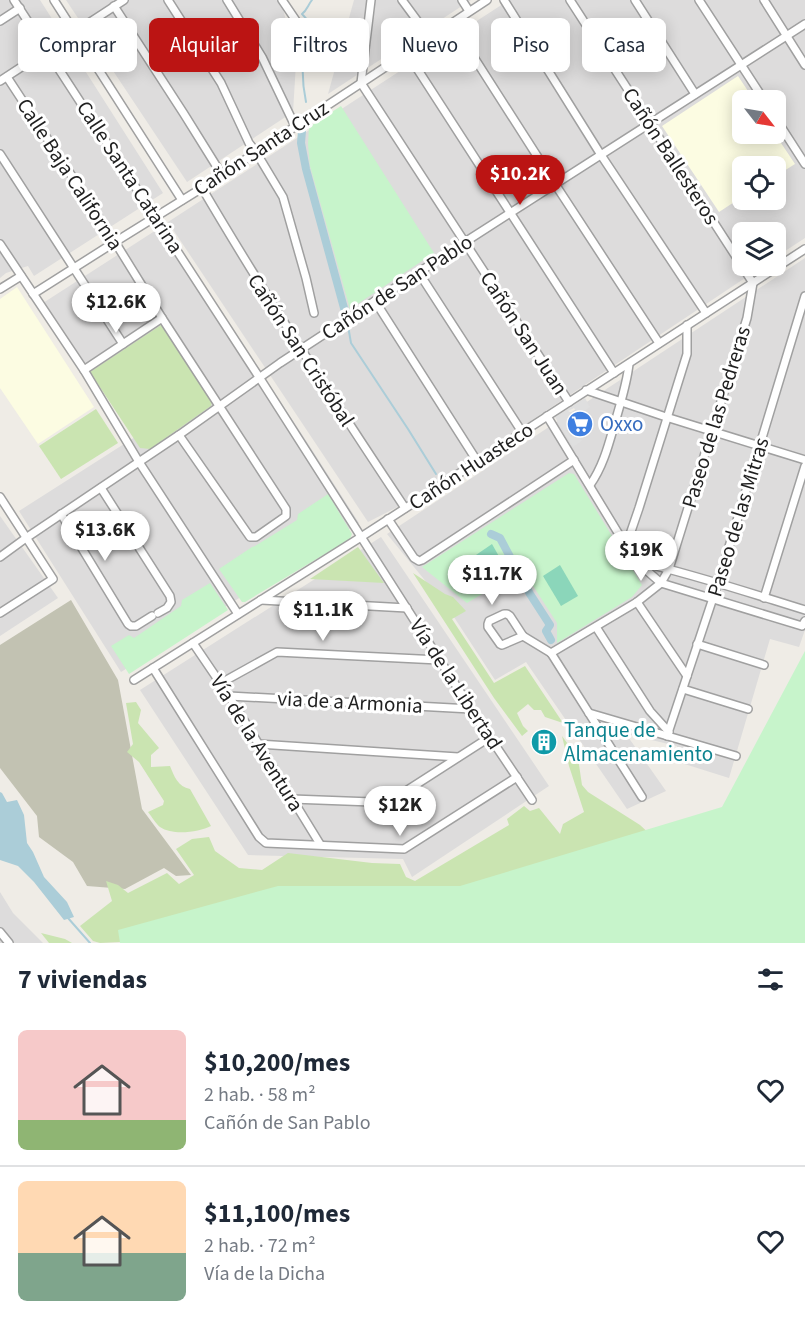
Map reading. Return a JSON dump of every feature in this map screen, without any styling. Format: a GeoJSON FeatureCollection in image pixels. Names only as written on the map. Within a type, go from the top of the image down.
{"type":"FeatureCollection","features":[{"type":"Feature","properties":{"kind":"street","name":"Calle Santa Catarina"},"geometry":{"type":"LineString","coordinates":[[15,0],[26,18]]}},
{"type":"Feature","properties":{"kind":"street"},"geometry":{"type":"LineString","coordinates":[[54,0],[66,18]]}},
{"type":"Feature","properties":{"kind":"street"},"geometry":{"type":"LineString","coordinates":[[96,18],[124,0]]}},
{"type":"Feature","properties":{"kind":"street"},"geometry":{"type":"LineString","coordinates":[[168,0],[221,83],[249,143],[283,197],[314,313]]}},
{"type":"Feature","properties":{"kind":"street"},"geometry":{"type":"LineString","coordinates":[[227,0],[262,57],[295,126]]}},
{"type":"Feature","properties":{"kind":"street"},"geometry":{"type":"LineString","coordinates":[[282,0],[294,18]]}},
{"type":"Feature","properties":{"kind":"street"},"geometry":{"type":"LineString","coordinates":[[360,82],[370,0]]}},
{"type":"Feature","properties":{"kind":"street"},"geometry":{"type":"LineString","coordinates":[[402,0],[415,18]]}},
{"type":"Feature","properties":{"kind":"street"},"geometry":{"type":"LineString","coordinates":[[462,0],[469,11]]}},
{"type":"Feature","properties":{"kind":"street","name":"Cañón Santa Cruz"},"geometry":{"type":"LineString","coordinates":[[459,18],[487,0]]}},
{"type":"Feature","properties":{"kind":"street"},"geometry":{"type":"LineString","coordinates":[[504,0],[601,155],[706,313]]}},
{"type":"Feature","properties":{"kind":"street","name":"Cañón Ballesteros"},"geometry":{"type":"LineString","coordinates":[[570,0],[753,283]]}},
{"type":"Feature","properties":{"kind":"street"},"geometry":{"type":"LineString","coordinates":[[635,0],[695,94]]}},
{"type":"Feature","properties":{"kind":"street"},"geometry":{"type":"LineString","coordinates":[[699,0],[757,90]]}},
{"type":"Feature","properties":{"kind":"street"},"geometry":{"type":"LineString","coordinates":[[764,0],[805,64]]}},
{"type":"Feature","properties":{"kind":"street"},"geometry":{"type":"LineString","coordinates":[[114,6],[222,175]]}},
{"type":"Feature","properties":{"kind":"street"},"geometry":{"type":"LineString","coordinates":[[0,21],[20,8]]}},
{"type":"Feature","properties":{"kind":"street","name":"Cañón de San Pablo"},"geometry":{"type":"LineString","coordinates":[[0,556],[179,435],[259,377],[805,24]]}},
{"type":"Feature","properties":{"kind":"street"},"geometry":{"type":"LineString","coordinates":[[479,65],[659,343]]}},
{"type":"Feature","properties":{"kind":"street"},"geometry":{"type":"LineString","coordinates":[[3,79],[18,69]]}},
{"type":"Feature","properties":{"kind":"street","name":"Cañón Santa Cruz"},"geometry":{"type":"LineString","coordinates":[[33,294],[202,188],[381,69]]}},
{"type":"Feature","properties":{"kind":"street","name":"Calle Santa Catarina"},"geometry":{"type":"LineString","coordinates":[[61,72],[361,537]]}},
{"type":"Feature","properties":{"kind":"street"},"geometry":{"type":"LineString","coordinates":[[100,72],[182,200]]}},
{"type":"Feature","properties":{"kind":"street"},"geometry":{"type":"LineString","coordinates":[[419,72],[614,373]]}},
{"type":"Feature","properties":{"kind":"street","name":"Calle Baja California"},"geometry":{"type":"LineString","coordinates":[[3,79],[115,242],[286,509],[287,514],[284,519],[256,537],[250,537],[179,435]]}},
{"type":"Feature","properties":{"kind":"street","name":"Cañón San Juan"},"geometry":{"type":"LineString","coordinates":[[360,82],[568,402]]}},
{"type":"Feature","properties":{"kind":"street"},"geometry":{"type":"LineString","coordinates":[[786,135],[805,164]]}},
{"type":"Feature","properties":{"kind":"street"},"geometry":{"type":"LineString","coordinates":[[0,154],[123,344]]}},
{"type":"Feature","properties":{"kind":"street","name":"Cañón San Cristóbal"},"geometry":{"type":"LineString","coordinates":[[202,188],[248,267],[315,373],[405,508]]}},
{"type":"Feature","properties":{"kind":"street"},"geometry":{"type":"LineString","coordinates":[[1,249],[84,370],[139,462],[238,614]]}},
{"type":"Feature","properties":{"kind":"street","name":"Cañón Huasteco"},"geometry":{"type":"LineString","coordinates":[[135,680],[361,537],[805,249]]}},
{"type":"Feature","properties":{"kind":"street"},"geometry":{"type":"LineString","coordinates":[[419,273],[522,432]]}},
{"type":"Feature","properties":{"kind":"street"},"geometry":{"type":"LineString","coordinates":[[0,289],[21,276]]}},
{"type":"Feature","properties":{"kind":"street","name":"Paseo de las Pedreras"},"geometry":{"type":"LineString","coordinates":[[661,583],[669,569],[747,318],[753,283]]}},
{"type":"Feature","properties":{"kind":"street","name":"Paseo de las Mitras"},"geometry":{"type":"LineString","coordinates":[[668,734],[718,583],[805,296]]}},
{"type":"Feature","properties":{"kind":"street"},"geometry":{"type":"LineString","coordinates":[[375,301],[477,461]]}},
{"type":"Feature","properties":{"kind":"street"},"geometry":{"type":"LineString","coordinates":[[84,370],[162,318]]}},
{"type":"Feature","properties":{"kind":"street"},"geometry":{"type":"LineString","coordinates":[[626,546],[687,354],[687,325]]}},
{"type":"Feature","properties":{"kind":"street"},"geometry":{"type":"LineString","coordinates":[[590,485],[604,458],[625,389],[628,364]]}},
{"type":"Feature","properties":{"kind":"street"},"geometry":{"type":"LineString","coordinates":[[586,390],[620,403],[805,460]]}},
{"type":"Feature","properties":{"kind":"street"},"geometry":{"type":"LineString","coordinates":[[548,416],[626,546],[638,562],[661,583],[804,624]]}},
{"type":"Feature","properties":{"kind":"street"},"geometry":{"type":"LineString","coordinates":[[388,519],[414,558],[419,561],[574,460]]}},
{"type":"Feature","properties":{"kind":"street"},"geometry":{"type":"LineString","coordinates":[[764,598],[805,466]]}},
{"type":"Feature","properties":{"kind":"street"},"geometry":{"type":"LineString","coordinates":[[61,514],[128,624],[136,626],[167,608],[171,602],[170,596],[101,488]]}},
{"type":"Feature","properties":{"kind":"street"},"geometry":{"type":"LineString","coordinates":[[0,498],[53,579],[0,613]]}},
{"type":"Feature","properties":{"kind":"street","name":"Vía de la Libertad"},"geometry":{"type":"LineString","coordinates":[[361,537],[532,800]]}},
{"type":"Feature","properties":{"kind":"street"},"geometry":{"type":"LineString","coordinates":[[638,562],[718,583],[805,610]]}},
{"type":"Feature","properties":{"kind":"street"},"geometry":{"type":"LineString","coordinates":[[551,653],[637,602],[661,583]]}},
{"type":"Feature","properties":{"kind":"street"},"geometry":{"type":"LineString","coordinates":[[261,600],[408,608]]}},
{"type":"Feature","properties":{"kind":"street"},"geometry":{"type":"LineString","coordinates":[[637,602],[687,676]]}},
{"type":"Feature","properties":{"kind":"street"},"geometry":{"type":"LineString","coordinates":[[523,636],[501,645],[488,627],[489,621],[507,614],[523,636],[551,653],[642,796]]}},
{"type":"Feature","properties":{"kind":"street"},"geometry":{"type":"LineString","coordinates":[[596,627],[650,711],[668,734]]}},
{"type":"Feature","properties":{"kind":"street","name":"Vía de la Aventura"},"geometry":{"type":"LineString","coordinates":[[193,643],[230,696],[320,844]]}},
{"type":"Feature","properties":{"kind":"street"},"geometry":{"type":"LineString","coordinates":[[697,644],[764,665]]}},
{"type":"Feature","properties":{"kind":"street"},"geometry":{"type":"LineString","coordinates":[[221,683],[277,652],[440,660]]}},
{"type":"Feature","properties":{"kind":"street"},"geometry":{"type":"LineString","coordinates":[[153,668],[259,837],[266,843],[404,849],[517,777]]}},
{"type":"Feature","properties":{"kind":"street"},"geometry":{"type":"LineString","coordinates":[[683,689],[748,710]]}},
{"type":"Feature","properties":{"kind":"street","name":"via de a Armonia"},"geometry":{"type":"LineString","coordinates":[[230,696],[471,709]]}},
{"type":"Feature","properties":{"kind":"street"},"geometry":{"type":"LineString","coordinates":[[589,713],[668,734],[736,756]]}},
{"type":"Feature","properties":{"kind":"street"},"geometry":{"type":"LineString","coordinates":[[292,799],[372,802],[392,800],[490,736]]}},
{"type":"Feature","properties":{"kind":"street"},"geometry":{"type":"LineString","coordinates":[[258,744],[458,757]]}},
{"type":"Feature","properties":{"kind":"street"},"geometry":{"type":"LineString","coordinates":[[0,932],[9,943]]}},
{"type":"Feature","properties":{"kind":"shaded area"},"geometry":{"type":"Polygon","coordinates":[[[0,0],[40,0],[51,18],[18,18],[18,72],[86,72],[163,193],[34,276],[28,266],[6,273],[0,278],[0,0]]]}},
{"type":"Feature","properties":{"kind":"shaded area"},"geometry":{"type":"Polygon","coordinates":[[[66,0],[281,0],[285,18],[271,18],[271,72],[295,72],[293,112],[187,182],[114,72],[137,72],[137,18],[78,18],[66,0]]]}},
{"type":"Feature","properties":{"kind":"shaded area"},"geometry":{"type":"Polygon","coordinates":[[[354,0],[471,0],[444,18],[381,18],[381,59],[369,67],[369,18],[349,18],[354,0]]]}},
{"type":"Feature","properties":{"kind":"shaded area"},"geometry":{"type":"Polygon","coordinates":[[[509,0],[805,0],[805,238],[786,250],[786,222],[732,222],[732,276],[748,276],[417,497],[368,522],[168,222],[398,72],[479,72],[479,20],[509,0]]]}},
{"type":"Feature","properties":{"kind":"shaded area"},"geometry":{"type":"Polygon","coordinates":[[[334,72],[361,72],[328,94],[334,72]]]}},
{"type":"Feature","properties":{"kind":"shaded area"},"geometry":{"type":"Polygon","coordinates":[[[738,76],[747,90],[732,90],[732,144],[782,144],[795,164],[786,170],[786,156],[732,156],[732,204],[719,212],[662,126],[738,76]]]}},
{"type":"Feature","properties":{"kind":"shaded area"},"geometry":{"type":"Polygon","coordinates":[[[164,225],[359,523],[121,672],[19,511],[135,437],[43,303],[164,225]]]}},
{"type":"Feature","properties":{"kind":"shaded area"},"geometry":{"type":"Polygon","coordinates":[[[805,258],[805,630],[799,647],[770,639],[729,778],[675,761],[677,746],[626,734],[666,791],[627,809],[526,662],[495,680],[450,611],[387,534],[778,276],[786,276],[786,271],[805,258]]]}},
{"type":"Feature","properties":{"kind":"shaded area"},"geometry":{"type":"Polygon","coordinates":[[[17,287],[94,407],[38,444],[0,388],[0,299],[17,287]]]}},
{"type":"Feature","properties":{"kind":"shaded area"},"geometry":{"type":"Polygon","coordinates":[[[585,398],[590,407],[579,415],[574,408],[568,411],[575,414],[570,430],[566,430],[571,437],[578,434],[582,441],[573,447],[555,417],[585,398]]]}},
{"type":"Feature","properties":{"kind":"shaded area"},"geometry":{"type":"Polygon","coordinates":[[[0,516],[58,598],[0,636],[0,516]]]}},
{"type":"Feature","properties":{"kind":"shaded area"},"geometry":{"type":"Polygon","coordinates":[[[381,537],[549,786],[412,877],[403,859],[248,855],[140,690],[381,537]]]}},
{"type":"Feature","properties":{"kind":"shaded area"},"geometry":{"type":"Polygon","coordinates":[[[71,600],[118,680],[142,809],[191,875],[176,876],[164,868],[125,889],[87,886],[73,862],[39,837],[37,816],[0,768],[0,645],[71,600]]]}},
{"type":"Feature","properties":{"kind":"shaded area"},"geometry":{"type":"Polygon","coordinates":[[[0,892],[13,913],[43,943],[0,943],[0,892]]]}},
{"type":"Feature","properties":{"kind":"green space"},"geometry":{"type":"Polygon","coordinates":[[[341,106],[434,253],[350,309],[310,166],[308,144],[309,127],[341,106]]]}},
{"type":"Feature","properties":{"kind":"green space"},"geometry":{"type":"Polygon","coordinates":[[[161,325],[212,402],[211,406],[150,449],[140,448],[90,372],[161,325]]]}},
{"type":"Feature","properties":{"kind":"green space"},"geometry":{"type":"Polygon","coordinates":[[[96,409],[118,443],[61,479],[39,446],[96,409]]]}},
{"type":"Feature","properties":{"kind":"green space"},"geometry":{"type":"Polygon","coordinates":[[[569,473],[574,474],[642,585],[632,597],[557,643],[557,623],[517,561],[511,577],[467,603],[422,567],[569,473]]]}},
{"type":"Feature","properties":{"kind":"green space"},"geometry":{"type":"Polygon","coordinates":[[[328,494],[352,534],[350,539],[242,602],[219,569],[297,520],[298,514],[328,494]]]}},
{"type":"Feature","properties":{"kind":"green space"},"geometry":{"type":"Polygon","coordinates":[[[492,544],[501,560],[466,583],[457,568],[492,544]]]}},
{"type":"Feature","properties":{"kind":"green space"},"geometry":{"type":"Polygon","coordinates":[[[358,547],[384,583],[310,579],[358,547]]]}},
{"type":"Feature","properties":{"kind":"green space"},"geometry":{"type":"Polygon","coordinates":[[[560,565],[578,596],[561,606],[543,576],[560,565]]]}},
{"type":"Feature","properties":{"kind":"green space"},"geometry":{"type":"Polygon","coordinates":[[[413,573],[453,597],[466,611],[452,619],[494,683],[525,666],[563,723],[545,717],[541,710],[534,710],[528,704],[517,713],[528,731],[522,736],[494,698],[413,573]]]}},
{"type":"Feature","properties":{"kind":"green space"},"geometry":{"type":"Polygon","coordinates":[[[210,583],[228,610],[129,674],[111,646],[129,635],[134,638],[181,606],[182,600],[210,583]]]}},
{"type":"Feature","properties":{"kind":"green space"},"geometry":{"type":"Polygon","coordinates":[[[805,651],[805,943],[120,943],[118,930],[278,886],[460,886],[722,807],[805,651]]]}},
{"type":"Feature","properties":{"kind":"green space"},"geometry":{"type":"Polygon","coordinates":[[[136,702],[141,710],[138,723],[159,748],[151,755],[151,767],[170,766],[179,783],[190,789],[211,826],[193,831],[165,830],[148,812],[163,805],[164,801],[139,762],[127,752],[133,744],[126,703],[136,702]]]}},
{"type":"Feature","properties":{"kind":"green space"},"geometry":{"type":"Polygon","coordinates":[[[562,736],[578,758],[582,785],[588,792],[640,825],[653,837],[805,943],[169,943],[163,940],[100,943],[93,941],[80,926],[112,901],[106,881],[118,885],[128,893],[167,873],[179,884],[194,875],[176,849],[192,839],[209,837],[215,851],[239,868],[262,870],[288,853],[400,864],[406,877],[415,881],[509,825],[507,819],[524,806],[530,811],[539,808],[560,834],[563,824],[584,812],[562,736]]]}},
{"type":"Feature","properties":{"kind":"green space"},"geometry":{"type":"Polygon","coordinates":[[[41,933],[65,939],[72,943],[49,943],[41,933]]]}},
{"type":"Feature","properties":{"kind":"water"},"geometry":{"type":"Polygon","coordinates":[[[0,792],[7,802],[17,800],[24,815],[27,843],[44,877],[67,902],[74,917],[64,920],[34,882],[18,866],[0,860],[0,792]]]}},
{"type":"Feature","properties":{"kind":"waterway"},"geometry":{"type":"LineString","coordinates":[[306,102],[303,60],[313,28],[302,14],[312,0]]}},
{"type":"Feature","properties":{"kind":"waterway"},"geometry":{"type":"LineString","coordinates":[[302,131],[301,143],[306,169],[347,319]]}},
{"type":"Feature","properties":{"kind":"waterway"},"geometry":{"type":"LineString","coordinates":[[347,320],[351,343],[436,474]]}},
{"type":"Feature","properties":{"kind":"waterway"},"geometry":{"type":"LineString","coordinates":[[491,534],[500,538],[530,594],[550,625],[546,631],[551,640]]}},
{"type":"Feature","properties":{"kind":"waterway"},"geometry":{"type":"LineString","coordinates":[[68,918],[90,943]]}},
{"type":"Feature","properties":{"kind":"place","name":"Oxxo"},"geometry":{"type":"Point","coordinates":[580,424]}},
{"type":"Feature","properties":{"kind":"place","name":"Tanque de Almacenamiento"},"geometry":{"type":"Point","coordinates":[544,742]}}]}
